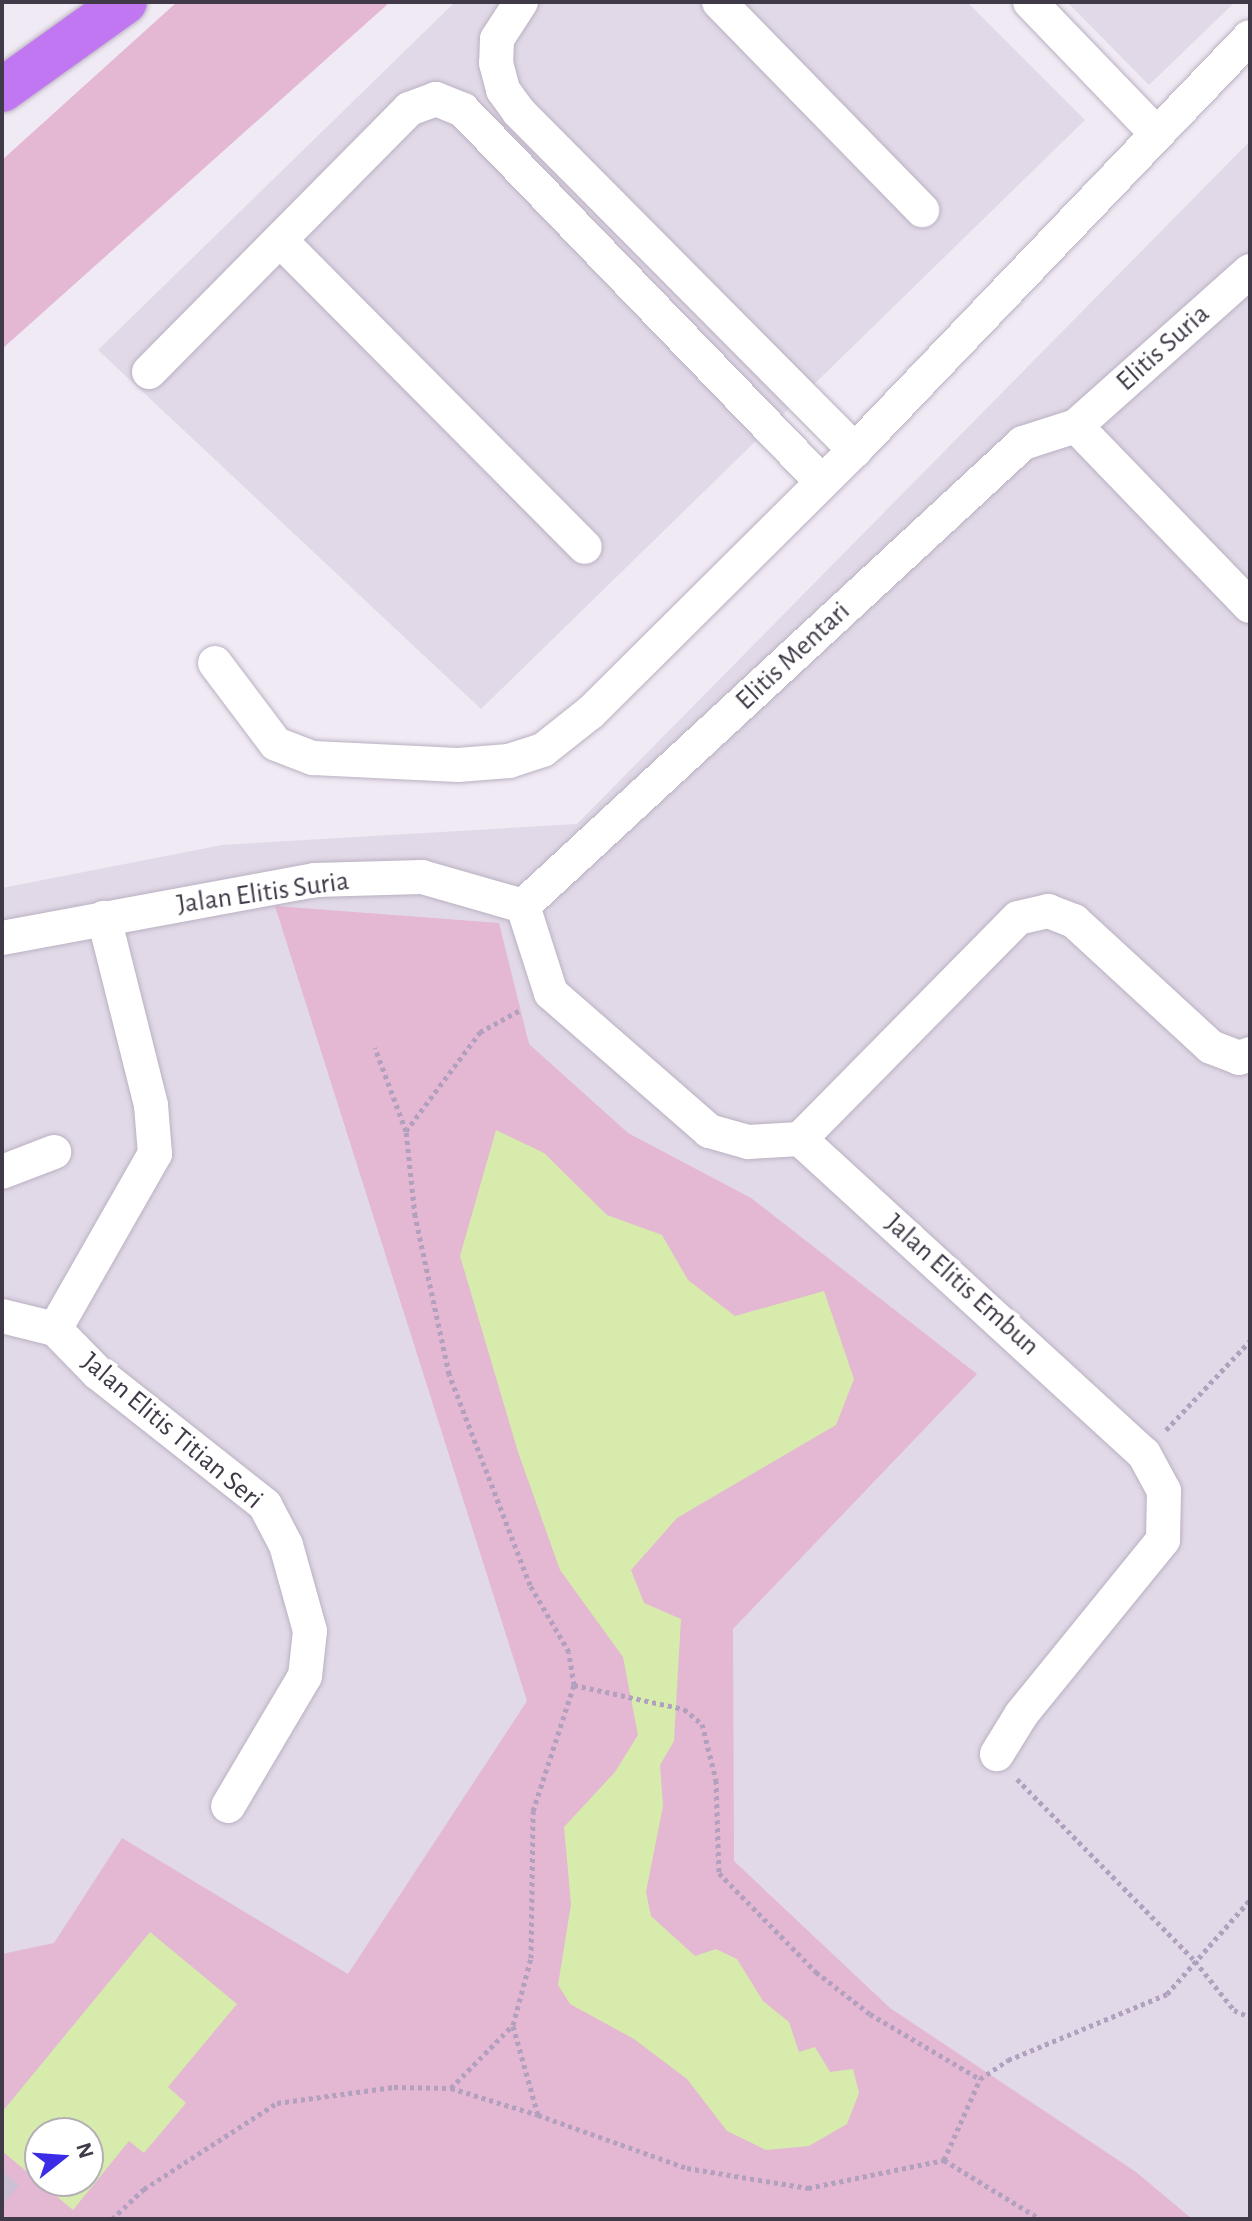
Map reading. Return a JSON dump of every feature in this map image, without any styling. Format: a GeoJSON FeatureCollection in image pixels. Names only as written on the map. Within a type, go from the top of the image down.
{"type":"FeatureCollection","features":[{"type":"Feature","properties":{"kind":"highway"},"geometry":{"type":"LineString","coordinates":[[2,90],[125,2]]}},
{"type":"Feature","properties":{"kind":"street"},"geometry":{"type":"LineString","coordinates":[[521,2],[497,39],[496,63],[503,90],[519,112],[855,450]]}},
{"type":"Feature","properties":{"kind":"street"},"geometry":{"type":"LineString","coordinates":[[719,2],[922,210]]}},
{"type":"Feature","properties":{"kind":"street"},"geometry":{"type":"LineString","coordinates":[[1030,2],[1155,132]]}},
{"type":"Feature","properties":{"kind":"street"},"geometry":{"type":"LineString","coordinates":[[215,663],[276,744],[313,758],[458,765],[509,761],[543,750],[591,712],[855,450],[1155,132],[1250,37]]}},
{"type":"Feature","properties":{"kind":"street"},"geometry":{"type":"LineString","coordinates":[[149,372],[409,109],[436,99],[463,110],[822,482]]}},
{"type":"Feature","properties":{"kind":"street"},"geometry":{"type":"LineString","coordinates":[[281,241],[585,547]]}},
{"type":"Feature","properties":{"kind":"street","name":"Elitis Suria"},"geometry":{"type":"LineString","coordinates":[[1076,426],[1250,271]]}},
{"type":"Feature","properties":{"kind":"street"},"geometry":{"type":"LineString","coordinates":[[1076,426],[1250,606]]}},
{"type":"Feature","properties":{"kind":"street","name":"Elitis Mentari"},"geometry":{"type":"LineString","coordinates":[[523,906],[1023,443],[1076,426]]}},
{"type":"Feature","properties":{"kind":"street","name":"Jalan Elitis Suria"},"geometry":{"type":"LineString","coordinates":[[2,938],[314,880],[422,877],[523,906]]}},
{"type":"Feature","properties":{"kind":"street"},"geometry":{"type":"LineString","coordinates":[[523,906],[551,993],[709,1131],[748,1142],[800,1139],[1018,918],[1048,911],[1074,921],[1211,1047],[1239,1058],[1250,1054]]}},
{"type":"Feature","properties":{"kind":"street"},"geometry":{"type":"LineString","coordinates":[[2,1316],[55,1329],[155,1154],[151,1105],[104,918]]}},
{"type":"Feature","properties":{"kind":"street","name":"Jalan Elitis Embun"},"geometry":{"type":"LineString","coordinates":[[800,1139],[1144,1454],[1164,1491],[1163,1540],[1021,1715],[997,1754]]}},
{"type":"Feature","properties":{"kind":"street"},"geometry":{"type":"LineString","coordinates":[[2,1172],[54,1152]]}},
{"type":"Feature","properties":{"kind":"street","name":"Jalan Elitis Titian Seri"},"geometry":{"type":"LineString","coordinates":[[55,1329],[98,1373],[265,1505],[286,1545],[310,1631],[305,1676],[228,1806]]}},
{"type":"Feature","properties":{"kind":"path"},"geometry":{"type":"LineString","coordinates":[[406,1131],[480,1032],[551,993]]}},
{"type":"Feature","properties":{"kind":"path"},"geometry":{"type":"LineString","coordinates":[[375,1048],[406,1131],[415,1216],[449,1374],[530,1585],[569,1652],[574,1685],[533,1811],[531,1958],[513,2025],[451,2088]]}},
{"type":"Feature","properties":{"kind":"path"},"geometry":{"type":"LineString","coordinates":[[1144,1454],[1250,1341]]}},
{"type":"Feature","properties":{"kind":"path"},"geometry":{"type":"LineString","coordinates":[[574,1685],[684,1709],[702,1724],[710,1743],[719,1873],[849,1997],[980,2079]]}},
{"type":"Feature","properties":{"kind":"path"},"geometry":{"type":"LineString","coordinates":[[997,1754],[1075,1843],[1195,1961],[1234,2010],[1250,2017]]}},
{"type":"Feature","properties":{"kind":"path"},"geometry":{"type":"LineString","coordinates":[[944,2160],[980,2079],[1008,2060],[1167,1994],[1250,1900]]}},
{"type":"Feature","properties":{"kind":"path"},"geometry":{"type":"LineString","coordinates":[[513,2025],[538,2115]]}},
{"type":"Feature","properties":{"kind":"path"},"geometry":{"type":"LineString","coordinates":[[112,2219],[144,2189],[277,2103],[394,2087],[451,2088],[687,2168],[808,2188],[944,2160],[1040,2219]]}},
{"type":"Feature","properties":{"kind":"shaded area"},"geometry":{"type":"Polygon","coordinates":[[[177,2],[390,2],[2,349],[2,160],[177,2]]]}},
{"type":"Feature","properties":{"kind":"shaded area"},"geometry":{"type":"Polygon","coordinates":[[[455,2],[967,2],[1085,120],[481,709],[98,350],[455,2]]]}},
{"type":"Feature","properties":{"kind":"shaded area"},"geometry":{"type":"Polygon","coordinates":[[[1067,2],[1235,2],[1149,85],[1067,2]]]}},
{"type":"Feature","properties":{"kind":"shaded area"},"geometry":{"type":"Polygon","coordinates":[[[1250,141],[1250,2219],[2,2219],[2,888],[222,845],[577,824],[1250,141]]]}},
{"type":"Feature","properties":{"kind":"shaded area"},"geometry":{"type":"Polygon","coordinates":[[[275,906],[499,923],[529,1044],[628,1133],[751,1198],[977,1374],[733,1629],[734,1861],[890,2008],[1136,2172],[1192,2219],[2,2219],[2,1954],[54,1943],[122,1838],[348,1974],[527,1701],[275,906]]]}},
{"type":"Feature","properties":{"kind":"shaded area"},"geometry":{"type":"Polygon","coordinates":[[[496,1130],[544,1153],[607,1215],[662,1235],[688,1280],[735,1316],[824,1291],[854,1379],[836,1425],[677,1518],[631,1570],[644,1603],[681,1619],[674,1741],[660,1765],[663,1806],[646,1892],[651,1916],[695,1956],[716,1949],[737,1959],[763,2001],[789,2022],[799,2052],[815,2047],[830,2072],[853,2069],[859,2093],[847,2124],[809,2146],[766,2150],[727,2131],[687,2079],[634,2039],[570,2004],[558,1985],[571,1904],[564,1827],[615,1772],[638,1735],[623,1657],[560,1570],[518,1452],[460,1256],[496,1130]]]}},
{"type":"Feature","properties":{"kind":"shaded area"},"geometry":{"type":"Polygon","coordinates":[[[150,1932],[237,2004],[168,2087],[186,2103],[144,2153],[129,2141],[104,2172],[104,2117],[24,2117],[24,2169],[2,2151],[2,2112],[150,1932]]]}},
{"type":"Feature","properties":{"kind":"shaded area"},"geometry":{"type":"Polygon","coordinates":[[[57,2197],[84,2197],[73,2210],[57,2197]]]}},
{"type":"Feature","properties":{"kind":"building"},"geometry":{"type":"Polygon","coordinates":[[[2,2171],[19,2185],[2,2205],[2,2171]]]}}]}
